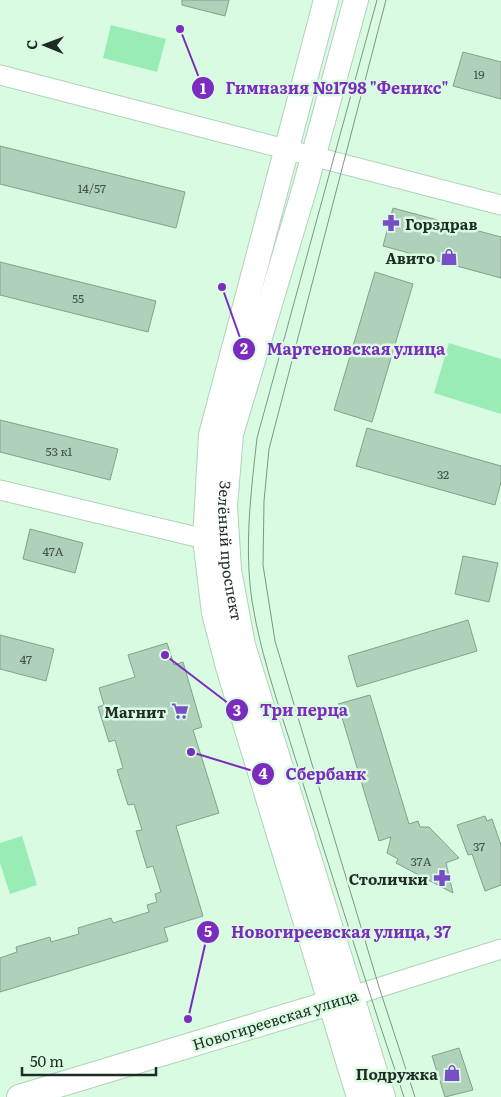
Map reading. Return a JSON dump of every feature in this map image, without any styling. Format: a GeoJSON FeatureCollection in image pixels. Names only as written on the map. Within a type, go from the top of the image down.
{"type":"FeatureCollection","features":[{"type":"Feature","properties":{"kind":"main road","name":"Зелёный проспект"},"geometry":{"type":"LineString","coordinates":[[326,0],[211,435],[205,539],[214,613],[228,668],[359,1097]]}},
{"type":"Feature","properties":{"kind":"main road","name":"Зелёный проспект"},"geometry":{"type":"LineString","coordinates":[[356,0],[314,156],[231,434],[225,506],[230,570],[243,645],[383,1097]]}},
{"type":"Feature","properties":{"kind":"main road","name":"Новогиреевская улица"},"geometry":{"type":"LineString","coordinates":[[19,1097],[352,996]]}},
{"type":"Feature","properties":{"kind":"street"},"geometry":{"type":"LineString","coordinates":[[0,75],[501,205]]}},
{"type":"Feature","properties":{"kind":"street"},"geometry":{"type":"LineString","coordinates":[[0,490],[205,539]]}},
{"type":"Feature","properties":{"kind":"street","name":"Новогиреевская улица"},"geometry":{"type":"LineString","coordinates":[[352,996],[501,948]]}},
{"type":"Feature","properties":{"kind":"green space"},"geometry":{"type":"Polygon","coordinates":[[[111,25],[166,39],[157,72],[103,58],[111,25]]]}},
{"type":"Feature","properties":{"kind":"green space"},"geometry":{"type":"Polygon","coordinates":[[[449,343],[501,359],[501,414],[434,393],[449,343]]]}},
{"type":"Feature","properties":{"kind":"green space"},"geometry":{"type":"Polygon","coordinates":[[[22,836],[37,885],[10,894],[0,863],[0,843],[22,836]]]}},
{"type":"Feature","properties":{"kind":"building"},"geometry":{"type":"Polygon","coordinates":[[[182,0],[229,0],[225,16],[182,5],[182,0]]]}},
{"type":"Feature","properties":{"kind":"building"},"geometry":{"type":"Polygon","coordinates":[[[463,52],[501,62],[501,99],[453,86],[463,52]]]}},
{"type":"Feature","properties":{"kind":"building"},"geometry":{"type":"Polygon","coordinates":[[[0,146],[185,192],[176,228],[0,184],[0,146]]]}},
{"type":"Feature","properties":{"kind":"building"},"geometry":{"type":"Polygon","coordinates":[[[393,208],[501,237],[501,278],[383,246],[393,208]]]}},
{"type":"Feature","properties":{"kind":"building"},"geometry":{"type":"Polygon","coordinates":[[[0,262],[156,301],[148,332],[0,295],[0,262]]]}},
{"type":"Feature","properties":{"kind":"building"},"geometry":{"type":"Polygon","coordinates":[[[375,272],[413,284],[372,422],[334,410],[375,272]]]}},
{"type":"Feature","properties":{"kind":"building"},"geometry":{"type":"Polygon","coordinates":[[[0,420],[118,449],[110,480],[0,452],[0,420]]]}},
{"type":"Feature","properties":{"kind":"building"},"geometry":{"type":"Polygon","coordinates":[[[367,428],[501,466],[501,482],[495,505],[356,466],[367,428]]]}},
{"type":"Feature","properties":{"kind":"building"},"geometry":{"type":"Polygon","coordinates":[[[30,529],[83,543],[75,573],[23,559],[30,529]]]}},
{"type":"Feature","properties":{"kind":"building"},"geometry":{"type":"Polygon","coordinates":[[[463,556],[498,563],[489,602],[455,594],[463,556]]]}},
{"type":"Feature","properties":{"kind":"building"},"geometry":{"type":"Polygon","coordinates":[[[468,620],[477,651],[357,687],[348,656],[468,620]]]}},
{"type":"Feature","properties":{"kind":"building"},"geometry":{"type":"Polygon","coordinates":[[[0,635],[54,649],[46,681],[0,669],[0,635]]]}},
{"type":"Feature","properties":{"kind":"building"},"geometry":{"type":"Polygon","coordinates":[[[167,643],[174,665],[183,662],[202,727],[193,730],[219,813],[176,826],[203,916],[164,928],[168,941],[0,992],[0,958],[17,952],[16,947],[50,937],[51,942],[79,934],[78,928],[111,918],[113,923],[149,912],[147,905],[157,902],[155,894],[161,892],[153,866],[147,868],[136,831],[142,830],[134,804],[128,805],[117,770],[123,768],[115,740],[109,742],[98,707],[104,705],[99,688],[135,677],[128,655],[167,643]]]}},
{"type":"Feature","properties":{"kind":"building"},"geometry":{"type":"Polygon","coordinates":[[[370,695],[409,824],[418,821],[420,827],[429,827],[459,858],[446,863],[453,893],[396,863],[398,859],[387,853],[391,837],[379,841],[338,704],[370,695]]]}},
{"type":"Feature","properties":{"kind":"building"},"geometry":{"type":"Polygon","coordinates":[[[485,816],[487,821],[492,819],[501,845],[501,885],[485,891],[472,854],[468,855],[457,825],[485,816]]]}},
{"type":"Feature","properties":{"kind":"building","name":"Подружка"},"geometry":{"type":"Polygon","coordinates":[[[459,1048],[473,1090],[445,1097],[432,1056],[459,1048]]]}},
{"type":"Feature","properties":{"kind":"tram line"},"geometry":{"type":"LineString","coordinates":[[377,0],[257,438],[248,540],[252,601],[268,671],[404,1097]]}},
{"type":"Feature","properties":{"kind":"tram line"},"geometry":{"type":"LineString","coordinates":[[386,0],[269,449],[264,501],[263,565],[275,641],[379,987],[415,1097]]}},
{"type":"Feature","properties":{"kind":"place","name":"Гимназия №1798 \"Феникс\""},"geometry":{"type":"Point","coordinates":[180,29]}},
{"type":"Feature","properties":{"kind":"place","name":"Горздрав"},"geometry":{"type":"Point","coordinates":[391,223]}},
{"type":"Feature","properties":{"kind":"place","name":"Авито"},"geometry":{"type":"Point","coordinates":[449,257]}},
{"type":"Feature","properties":{"kind":"place","name":"Мартеновская улица"},"geometry":{"type":"Point","coordinates":[222,287]}},
{"type":"Feature","properties":{"kind":"place","name":"Три перца"},"geometry":{"type":"Point","coordinates":[165,655]}},
{"type":"Feature","properties":{"kind":"place","name":"Магнит"},"geometry":{"type":"Point","coordinates":[180,711]}},
{"type":"Feature","properties":{"kind":"place","name":"Сбербанк"},"geometry":{"type":"Point","coordinates":[191,752]}},
{"type":"Feature","properties":{"kind":"place","name":"Столички"},"geometry":{"type":"Point","coordinates":[442,878]}},
{"type":"Feature","properties":{"kind":"place","name":"Новогиреевская улица, 37"},"geometry":{"type":"Point","coordinates":[188,1019]}},
{"type":"Feature","properties":{"kind":"place","name":"Подружка"},"geometry":{"type":"Point","coordinates":[452,1073]}}]}
